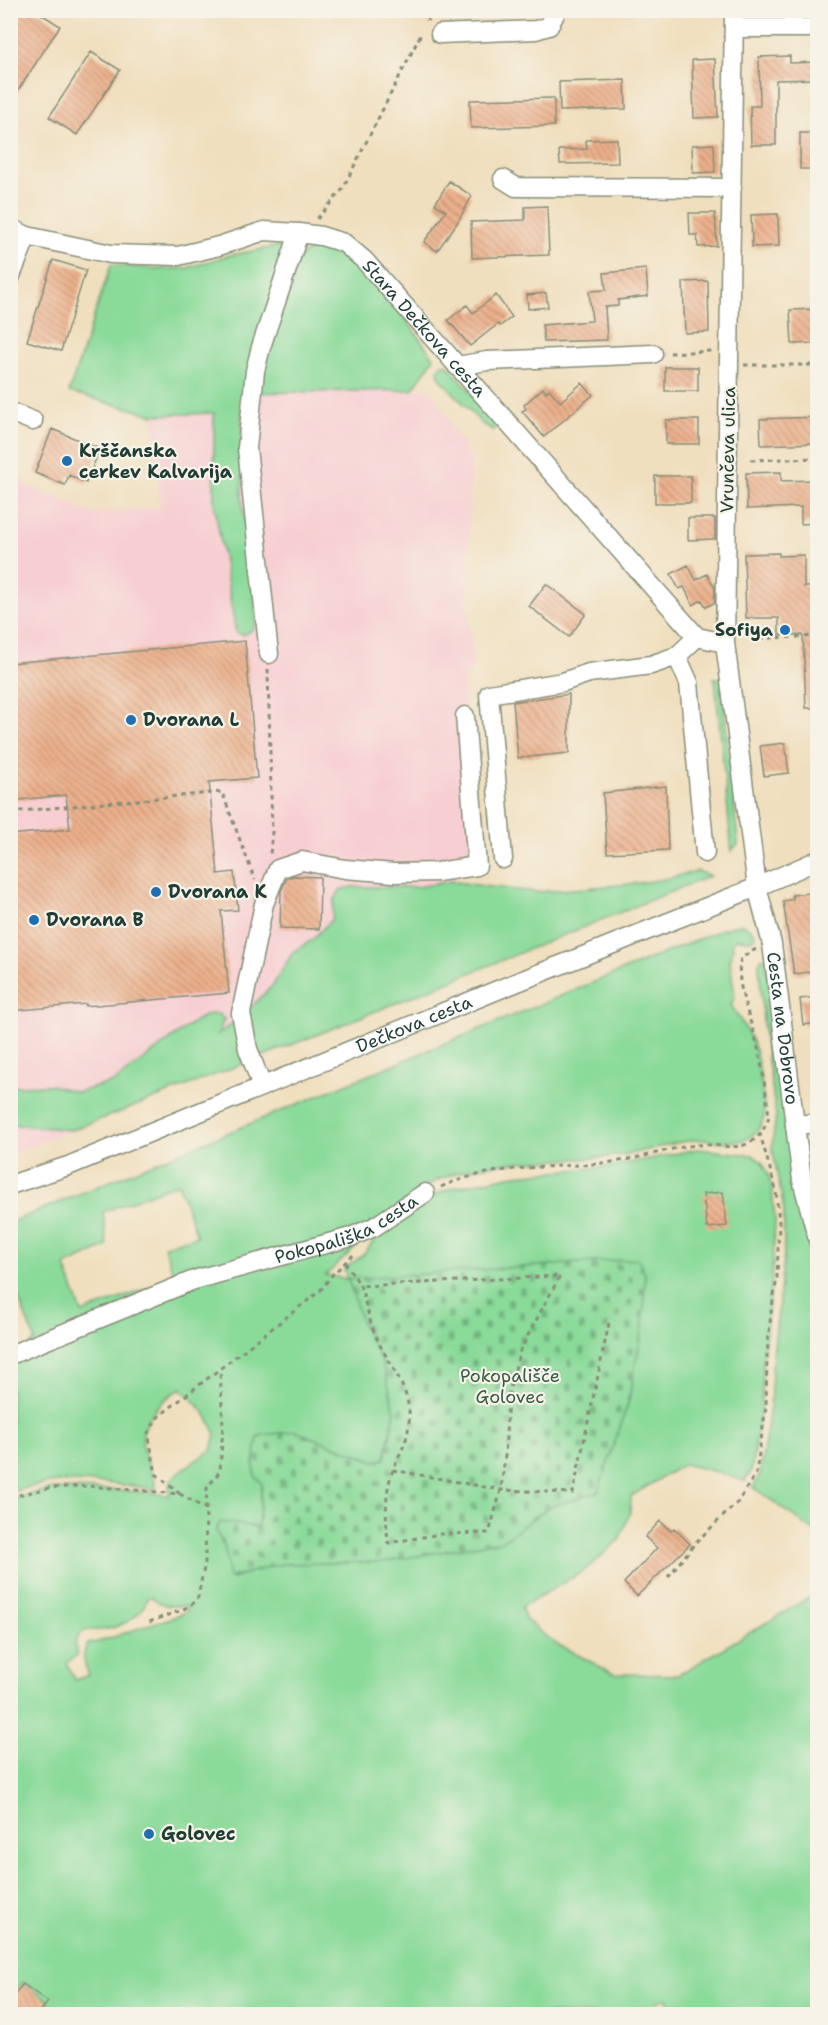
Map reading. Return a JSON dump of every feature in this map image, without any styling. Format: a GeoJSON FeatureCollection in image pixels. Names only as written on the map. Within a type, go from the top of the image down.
{"type":"FeatureCollection","features":[{"type":"Feature","properties":{"kind":"street"},"geometry":{"type":"LineString","coordinates":[[431,33],[536,30],[549,26],[557,10]]}},
{"type":"Feature","properties":{"kind":"street"},"geometry":{"type":"LineString","coordinates":[[734,19],[818,28]]}},
{"type":"Feature","properties":{"kind":"street","name":"Vrunčeva ulica"},"geometry":{"type":"LineString","coordinates":[[734,19],[725,643],[757,887]]}},
{"type":"Feature","properties":{"kind":"street"},"geometry":{"type":"LineString","coordinates":[[502,179],[516,187],[732,188]]}},
{"type":"Feature","properties":{"kind":"street","name":"Stara Dečkova cesta"},"geometry":{"type":"LineString","coordinates":[[10,228],[27,236],[111,254],[177,256],[219,246],[264,231],[301,233],[344,243],[364,260],[697,637]]}},
{"type":"Feature","properties":{"kind":"street"},"geometry":{"type":"LineString","coordinates":[[268,649],[247,448],[255,371],[261,347],[301,233]]}},
{"type":"Feature","properties":{"kind":"street"},"geometry":{"type":"LineString","coordinates":[[10,278],[27,236]]}},
{"type":"Feature","properties":{"kind":"street"},"geometry":{"type":"LineString","coordinates":[[456,366],[487,361],[653,354]]}},
{"type":"Feature","properties":{"kind":"street"},"geometry":{"type":"LineString","coordinates":[[10,412],[33,421]]}},
{"type":"Feature","properties":{"kind":"street"},"geometry":{"type":"LineString","coordinates":[[503,860],[489,693],[563,682],[588,673],[651,665],[677,657],[697,637],[725,643]]}},
{"type":"Feature","properties":{"kind":"street"},"geometry":{"type":"LineString","coordinates":[[677,657],[689,683],[705,852]]}},
{"type":"Feature","properties":{"kind":"street"},"geometry":{"type":"LineString","coordinates":[[262,1086],[248,1049],[241,1012],[264,904],[279,869],[302,861],[345,869],[394,873],[437,872],[477,866],[465,716]]}},
{"type":"Feature","properties":{"kind":"street","name":"Dečkova cesta"},"geometry":{"type":"LineString","coordinates":[[10,1185],[68,1166],[757,887],[818,860]]}},
{"type":"Feature","properties":{"kind":"street","name":"Cesta na Dobrovo"},"geometry":{"type":"LineString","coordinates":[[757,887],[772,944],[802,1180],[818,1240]]}},
{"type":"Feature","properties":{"kind":"street"},"geometry":{"type":"LineString","coordinates":[[795,1125],[818,1123]]}},
{"type":"Feature","properties":{"kind":"street","name":"Pokopališka cesta"},"geometry":{"type":"LineString","coordinates":[[10,1355],[194,1280],[351,1237],[374,1227],[425,1193]]}},
{"type":"Feature","properties":{"kind":"path"},"geometry":{"type":"LineString","coordinates":[[427,21],[432,10]]}},
{"type":"Feature","properties":{"kind":"path"},"geometry":{"type":"LineString","coordinates":[[301,233],[342,190],[431,33]]}},
{"type":"Feature","properties":{"kind":"path"},"geometry":{"type":"LineString","coordinates":[[653,354],[818,365]]}},
{"type":"Feature","properties":{"kind":"path"},"geometry":{"type":"LineString","coordinates":[[751,460],[818,458]]}},
{"type":"Feature","properties":{"kind":"path"},"geometry":{"type":"LineString","coordinates":[[751,639],[818,636]]}},
{"type":"Feature","properties":{"kind":"path"},"geometry":{"type":"LineString","coordinates":[[268,649],[272,832],[268,863]]}},
{"type":"Feature","properties":{"kind":"path"},"geometry":{"type":"LineString","coordinates":[[10,812],[222,792],[264,904]]}},
{"type":"Feature","properties":{"kind":"path"},"geometry":{"type":"LineString","coordinates":[[668,1577],[696,1542],[738,1502],[756,1473],[766,1407],[767,1355],[777,1278],[779,1222],[777,1190],[760,1134],[766,1127],[769,1116],[758,1046],[738,967],[741,958],[755,949],[772,944]]}},
{"type":"Feature","properties":{"kind":"path","name":"Pokopališka cesta"},"geometry":{"type":"LineString","coordinates":[[425,1193],[451,1182],[515,1169],[614,1162],[699,1144],[745,1145],[760,1134]]}},
{"type":"Feature","properties":{"kind":"path"},"geometry":{"type":"LineString","coordinates":[[206,1509],[180,1494],[156,1474],[148,1433],[158,1417],[181,1398],[320,1291],[332,1275],[357,1251]]}},
{"type":"Feature","properties":{"kind":"path"},"geometry":{"type":"LineString","coordinates":[[345,1262],[360,1286],[376,1336],[405,1392],[409,1420],[405,1447],[393,1470],[386,1508],[388,1543],[440,1534],[489,1533],[501,1490],[508,1396],[520,1350],[560,1276],[360,1286]]}},
{"type":"Feature","properties":{"kind":"path"},"geometry":{"type":"LineString","coordinates":[[393,1470],[501,1490],[573,1493],[609,1323]]}},
{"type":"Feature","properties":{"kind":"path"},"geometry":{"type":"LineString","coordinates":[[149,1622],[182,1610],[197,1601],[205,1563],[207,1488],[220,1471],[223,1426],[220,1370]]}},
{"type":"Feature","properties":{"kind":"path"},"geometry":{"type":"LineString","coordinates":[[10,1497],[49,1488],[88,1486],[180,1494]]}},
{"type":"Feature","properties":{"kind":"shaded area"},"geometry":{"type":"Polygon","coordinates":[[[431,389],[471,459],[467,608],[474,667],[464,680],[477,866],[451,881],[319,1034],[11,1154],[11,478],[91,513],[160,507],[153,415],[214,413],[244,393],[431,389]]]}},
{"type":"Feature","properties":{"kind":"green space"},"geometry":{"type":"Polygon","coordinates":[[[285,245],[285,249],[296,260],[312,248],[320,247],[341,252],[358,266],[402,314],[434,358],[412,390],[244,393],[242,499],[257,620],[252,630],[243,635],[236,633],[214,502],[214,413],[153,415],[69,392],[111,265],[160,269],[187,268],[226,256],[285,245]]]}},
{"type":"Feature","properties":{"kind":"green space"},"geometry":{"type":"Polygon","coordinates":[[[442,364],[447,364],[494,418],[498,425],[493,430],[482,424],[441,379],[438,372],[442,364]]]}},
{"type":"Feature","properties":{"kind":"green space"},"geometry":{"type":"Polygon","coordinates":[[[713,678],[721,680],[738,844],[732,849],[732,853],[715,679],[713,678]]]}},
{"type":"Feature","properties":{"kind":"green space"},"geometry":{"type":"Polygon","coordinates":[[[697,871],[710,876],[115,1114],[71,1130],[11,1124],[11,1086],[50,1085],[78,1092],[114,1082],[195,1021],[209,1014],[218,1014],[224,1019],[218,1034],[240,1018],[273,985],[293,952],[312,940],[332,919],[334,901],[340,890],[352,887],[418,887],[451,881],[537,892],[631,884],[666,879],[697,871]]]}},
{"type":"Feature","properties":{"kind":"green space"},"geometry":{"type":"Polygon","coordinates":[[[742,924],[754,932],[755,938],[736,939],[732,943],[730,961],[735,998],[731,1004],[751,1039],[761,1080],[764,1116],[756,1132],[743,1140],[727,1142],[695,1140],[615,1156],[488,1165],[448,1176],[412,1195],[326,1275],[347,1279],[344,1269],[364,1254],[383,1229],[430,1197],[452,1188],[515,1175],[614,1166],[698,1149],[753,1155],[762,1162],[768,1173],[772,1189],[775,1221],[772,1279],[763,1357],[761,1408],[751,1471],[745,1481],[684,1464],[631,1496],[630,1513],[619,1540],[584,1571],[521,1607],[526,1620],[553,1642],[614,1674],[678,1675],[817,1593],[817,2014],[707,2014],[670,2008],[667,1999],[657,2001],[657,2010],[624,2014],[41,2014],[50,2002],[23,1982],[11,1999],[11,1499],[51,1489],[151,1492],[169,1496],[169,1485],[172,1479],[212,1450],[216,1434],[205,1413],[181,1388],[159,1406],[144,1430],[143,1448],[156,1489],[99,1483],[56,1482],[11,1492],[11,1363],[35,1340],[11,1280],[11,1222],[723,929],[742,924]],[[178,1183],[103,1212],[107,1246],[65,1266],[82,1313],[175,1278],[164,1246],[197,1236],[178,1183]],[[362,1323],[383,1365],[395,1411],[385,1459],[375,1461],[294,1431],[262,1484],[258,1527],[236,1553],[232,1579],[264,1563],[502,1540],[549,1507],[598,1491],[628,1403],[631,1387],[362,1323]],[[152,1597],[147,1598],[140,1611],[129,1621],[107,1629],[87,1630],[79,1635],[76,1645],[77,1655],[67,1663],[75,1680],[89,1675],[84,1660],[84,1652],[88,1644],[187,1611],[185,1606],[167,1605],[152,1597]]]}},
{"type":"Feature","properties":{"kind":"green space"},"geometry":{"type":"Polygon","coordinates":[[[764,957],[795,1182],[806,1232],[817,1266],[817,1533],[753,1487],[760,1474],[770,1407],[784,1255],[784,1209],[772,1147],[776,1115],[764,1033],[759,964],[761,958],[764,957]]]}},
{"type":"Feature","properties":{"kind":"green space","name":"Pokopališče Golovec"},"geometry":{"type":"Polygon","coordinates":[[[638,1259],[645,1274],[643,1326],[628,1403],[598,1492],[549,1507],[502,1541],[383,1562],[281,1564],[229,1578],[225,1549],[216,1531],[220,1522],[258,1527],[262,1484],[255,1476],[254,1463],[258,1436],[294,1431],[375,1461],[385,1459],[395,1411],[383,1365],[362,1323],[348,1279],[638,1259]]]}},
{"type":"Feature","properties":{"kind":"building"},"geometry":{"type":"Polygon","coordinates":[[[16,10],[35,10],[60,26],[10,103],[10,19],[16,10]]]}},
{"type":"Feature","properties":{"kind":"building"},"geometry":{"type":"Polygon","coordinates":[[[91,52],[120,70],[77,135],[49,117],[91,52]]]}},
{"type":"Feature","properties":{"kind":"building"},"geometry":{"type":"Polygon","coordinates":[[[790,56],[790,63],[818,62],[818,79],[776,80],[776,145],[751,145],[750,106],[760,106],[759,57],[790,56]]]}},
{"type":"Feature","properties":{"kind":"building"},"geometry":{"type":"Polygon","coordinates":[[[715,59],[718,117],[694,118],[692,60],[715,59]]]}},
{"type":"Feature","properties":{"kind":"building"},"geometry":{"type":"Polygon","coordinates":[[[625,80],[626,109],[560,111],[559,82],[625,80]]]}},
{"type":"Feature","properties":{"kind":"building"},"geometry":{"type":"Polygon","coordinates":[[[554,98],[554,126],[471,128],[470,100],[554,98]]]}},
{"type":"Feature","properties":{"kind":"building"},"geometry":{"type":"Polygon","coordinates":[[[800,133],[818,133],[818,169],[800,169],[800,133]]]}},
{"type":"Feature","properties":{"kind":"building"},"geometry":{"type":"Polygon","coordinates":[[[617,139],[618,163],[560,164],[559,150],[587,149],[586,140],[617,139]]]}},
{"type":"Feature","properties":{"kind":"building"},"geometry":{"type":"Polygon","coordinates":[[[714,144],[715,172],[693,173],[692,145],[714,144]]]}},
{"type":"Feature","properties":{"kind":"building"},"geometry":{"type":"Polygon","coordinates":[[[449,181],[472,196],[457,223],[437,251],[424,242],[446,211],[435,204],[449,181]]]}},
{"type":"Feature","properties":{"kind":"building"},"geometry":{"type":"Polygon","coordinates":[[[547,206],[549,255],[472,258],[471,222],[525,220],[525,207],[547,206]]]}},
{"type":"Feature","properties":{"kind":"building"},"geometry":{"type":"Polygon","coordinates":[[[689,213],[715,213],[717,246],[698,247],[697,235],[690,235],[689,213]]]}},
{"type":"Feature","properties":{"kind":"building"},"geometry":{"type":"Polygon","coordinates":[[[778,214],[779,246],[752,247],[751,215],[778,214]]]}},
{"type":"Feature","properties":{"kind":"building"},"geometry":{"type":"Polygon","coordinates":[[[53,260],[86,270],[61,351],[27,341],[53,260]]]}},
{"type":"Feature","properties":{"kind":"building"},"geometry":{"type":"Polygon","coordinates":[[[646,269],[648,296],[618,300],[618,306],[605,307],[607,340],[544,342],[542,325],[592,321],[589,291],[606,290],[604,273],[646,269]]]}},
{"type":"Feature","properties":{"kind":"building"},"geometry":{"type":"Polygon","coordinates":[[[708,281],[709,332],[685,333],[683,282],[708,281]]]}},
{"type":"Feature","properties":{"kind":"building"},"geometry":{"type":"Polygon","coordinates":[[[546,293],[548,307],[528,309],[527,295],[546,293]]]}},
{"type":"Feature","properties":{"kind":"building"},"geometry":{"type":"Polygon","coordinates":[[[496,295],[512,317],[500,326],[498,324],[470,346],[448,320],[467,305],[473,313],[496,295]]]}},
{"type":"Feature","properties":{"kind":"building"},"geometry":{"type":"Polygon","coordinates":[[[818,309],[818,343],[792,344],[790,310],[818,309]]]}},
{"type":"Feature","properties":{"kind":"building"},"geometry":{"type":"Polygon","coordinates":[[[665,367],[698,367],[698,391],[665,391],[665,367]]]}},
{"type":"Feature","properties":{"kind":"building"},"geometry":{"type":"Polygon","coordinates":[[[582,383],[593,395],[544,437],[522,411],[526,409],[524,405],[543,388],[546,392],[549,389],[560,402],[582,383]]]}},
{"type":"Feature","properties":{"kind":"building"},"geometry":{"type":"Polygon","coordinates":[[[818,417],[818,443],[761,445],[760,419],[818,417]]]}},
{"type":"Feature","properties":{"kind":"building"},"geometry":{"type":"Polygon","coordinates":[[[666,420],[699,420],[699,444],[666,444],[666,420]]]}},
{"type":"Feature","properties":{"kind":"building","name":"Krščanska cerkev Kalvarija"},"geometry":{"type":"Polygon","coordinates":[[[52,429],[100,449],[86,483],[69,475],[65,485],[35,473],[52,429]]]}},
{"type":"Feature","properties":{"kind":"building"},"geometry":{"type":"Polygon","coordinates":[[[781,472],[781,481],[817,480],[817,523],[801,524],[801,507],[747,509],[746,473],[781,472]]]}},
{"type":"Feature","properties":{"kind":"building"},"geometry":{"type":"Polygon","coordinates":[[[655,476],[691,476],[691,503],[655,503],[655,476]]]}},
{"type":"Feature","properties":{"kind":"building"},"geometry":{"type":"Polygon","coordinates":[[[688,518],[715,518],[715,539],[688,540],[688,518]]]}},
{"type":"Feature","properties":{"kind":"building"},"geometry":{"type":"Polygon","coordinates":[[[779,553],[779,556],[804,555],[804,587],[818,587],[818,708],[806,708],[803,635],[779,635],[779,618],[746,618],[744,554],[779,553]]]}},
{"type":"Feature","properties":{"kind":"building"},"geometry":{"type":"Polygon","coordinates":[[[688,565],[696,580],[707,574],[715,588],[714,603],[706,607],[702,600],[693,605],[684,587],[679,589],[671,574],[688,565]]]}},
{"type":"Feature","properties":{"kind":"building"},"geometry":{"type":"Polygon","coordinates":[[[546,584],[586,614],[569,637],[529,606],[546,584]]]}},
{"type":"Feature","properties":{"kind":"building"},"geometry":{"type":"Polygon","coordinates":[[[245,641],[257,778],[209,782],[218,874],[234,872],[238,910],[221,911],[229,993],[10,1011],[10,835],[70,829],[66,795],[10,801],[10,663],[245,641]]]}},
{"type":"Feature","properties":{"kind":"building"},"geometry":{"type":"Polygon","coordinates":[[[569,694],[569,753],[518,758],[513,702],[569,694]]]}},
{"type":"Feature","properties":{"kind":"building"},"geometry":{"type":"Polygon","coordinates":[[[785,743],[789,773],[764,776],[760,746],[785,743]]]}},
{"type":"Feature","properties":{"kind":"building"},"geometry":{"type":"Polygon","coordinates":[[[666,786],[668,850],[607,853],[603,793],[666,786]]]}},
{"type":"Feature","properties":{"kind":"building"},"geometry":{"type":"Polygon","coordinates":[[[293,876],[320,877],[319,929],[280,928],[281,891],[287,878],[293,876]]]}},
{"type":"Feature","properties":{"kind":"building"},"geometry":{"type":"Polygon","coordinates":[[[818,892],[818,920],[815,920],[818,936],[818,971],[794,974],[783,901],[793,899],[792,895],[818,892]]]}},
{"type":"Feature","properties":{"kind":"building"},"geometry":{"type":"Polygon","coordinates":[[[818,997],[818,1023],[803,1025],[800,999],[818,997]]]}},
{"type":"Feature","properties":{"kind":"building"},"geometry":{"type":"Polygon","coordinates":[[[723,1192],[727,1226],[707,1228],[703,1194],[723,1192]]]}},
{"type":"Feature","properties":{"kind":"building"},"geometry":{"type":"Polygon","coordinates":[[[660,1521],[671,1531],[674,1528],[690,1544],[637,1596],[624,1583],[657,1548],[645,1537],[660,1521]]]}},
{"type":"Feature","properties":{"kind":"building"},"geometry":{"type":"Polygon","coordinates":[[[23,1984],[48,2002],[38,2014],[23,2014],[10,2005],[10,2000],[23,1984]]]}},
{"type":"Feature","properties":{"kind":"place","name":"Krščanska cerkev Kalvarija"},"geometry":{"type":"Point","coordinates":[67,461]}},
{"type":"Feature","properties":{"kind":"place","name":"Sofiya"},"geometry":{"type":"Point","coordinates":[785,630]}},
{"type":"Feature","properties":{"kind":"place","name":"Dvorana L"},"geometry":{"type":"Point","coordinates":[131,720]}},
{"type":"Feature","properties":{"kind":"place","name":"Dvorana K"},"geometry":{"type":"Point","coordinates":[156,892]}},
{"type":"Feature","properties":{"kind":"place","name":"Dvorana B"},"geometry":{"type":"Point","coordinates":[34,920]}},
{"type":"Feature","properties":{"kind":"place","name":"Golovec"},"geometry":{"type":"Point","coordinates":[149,1834]}}]}
